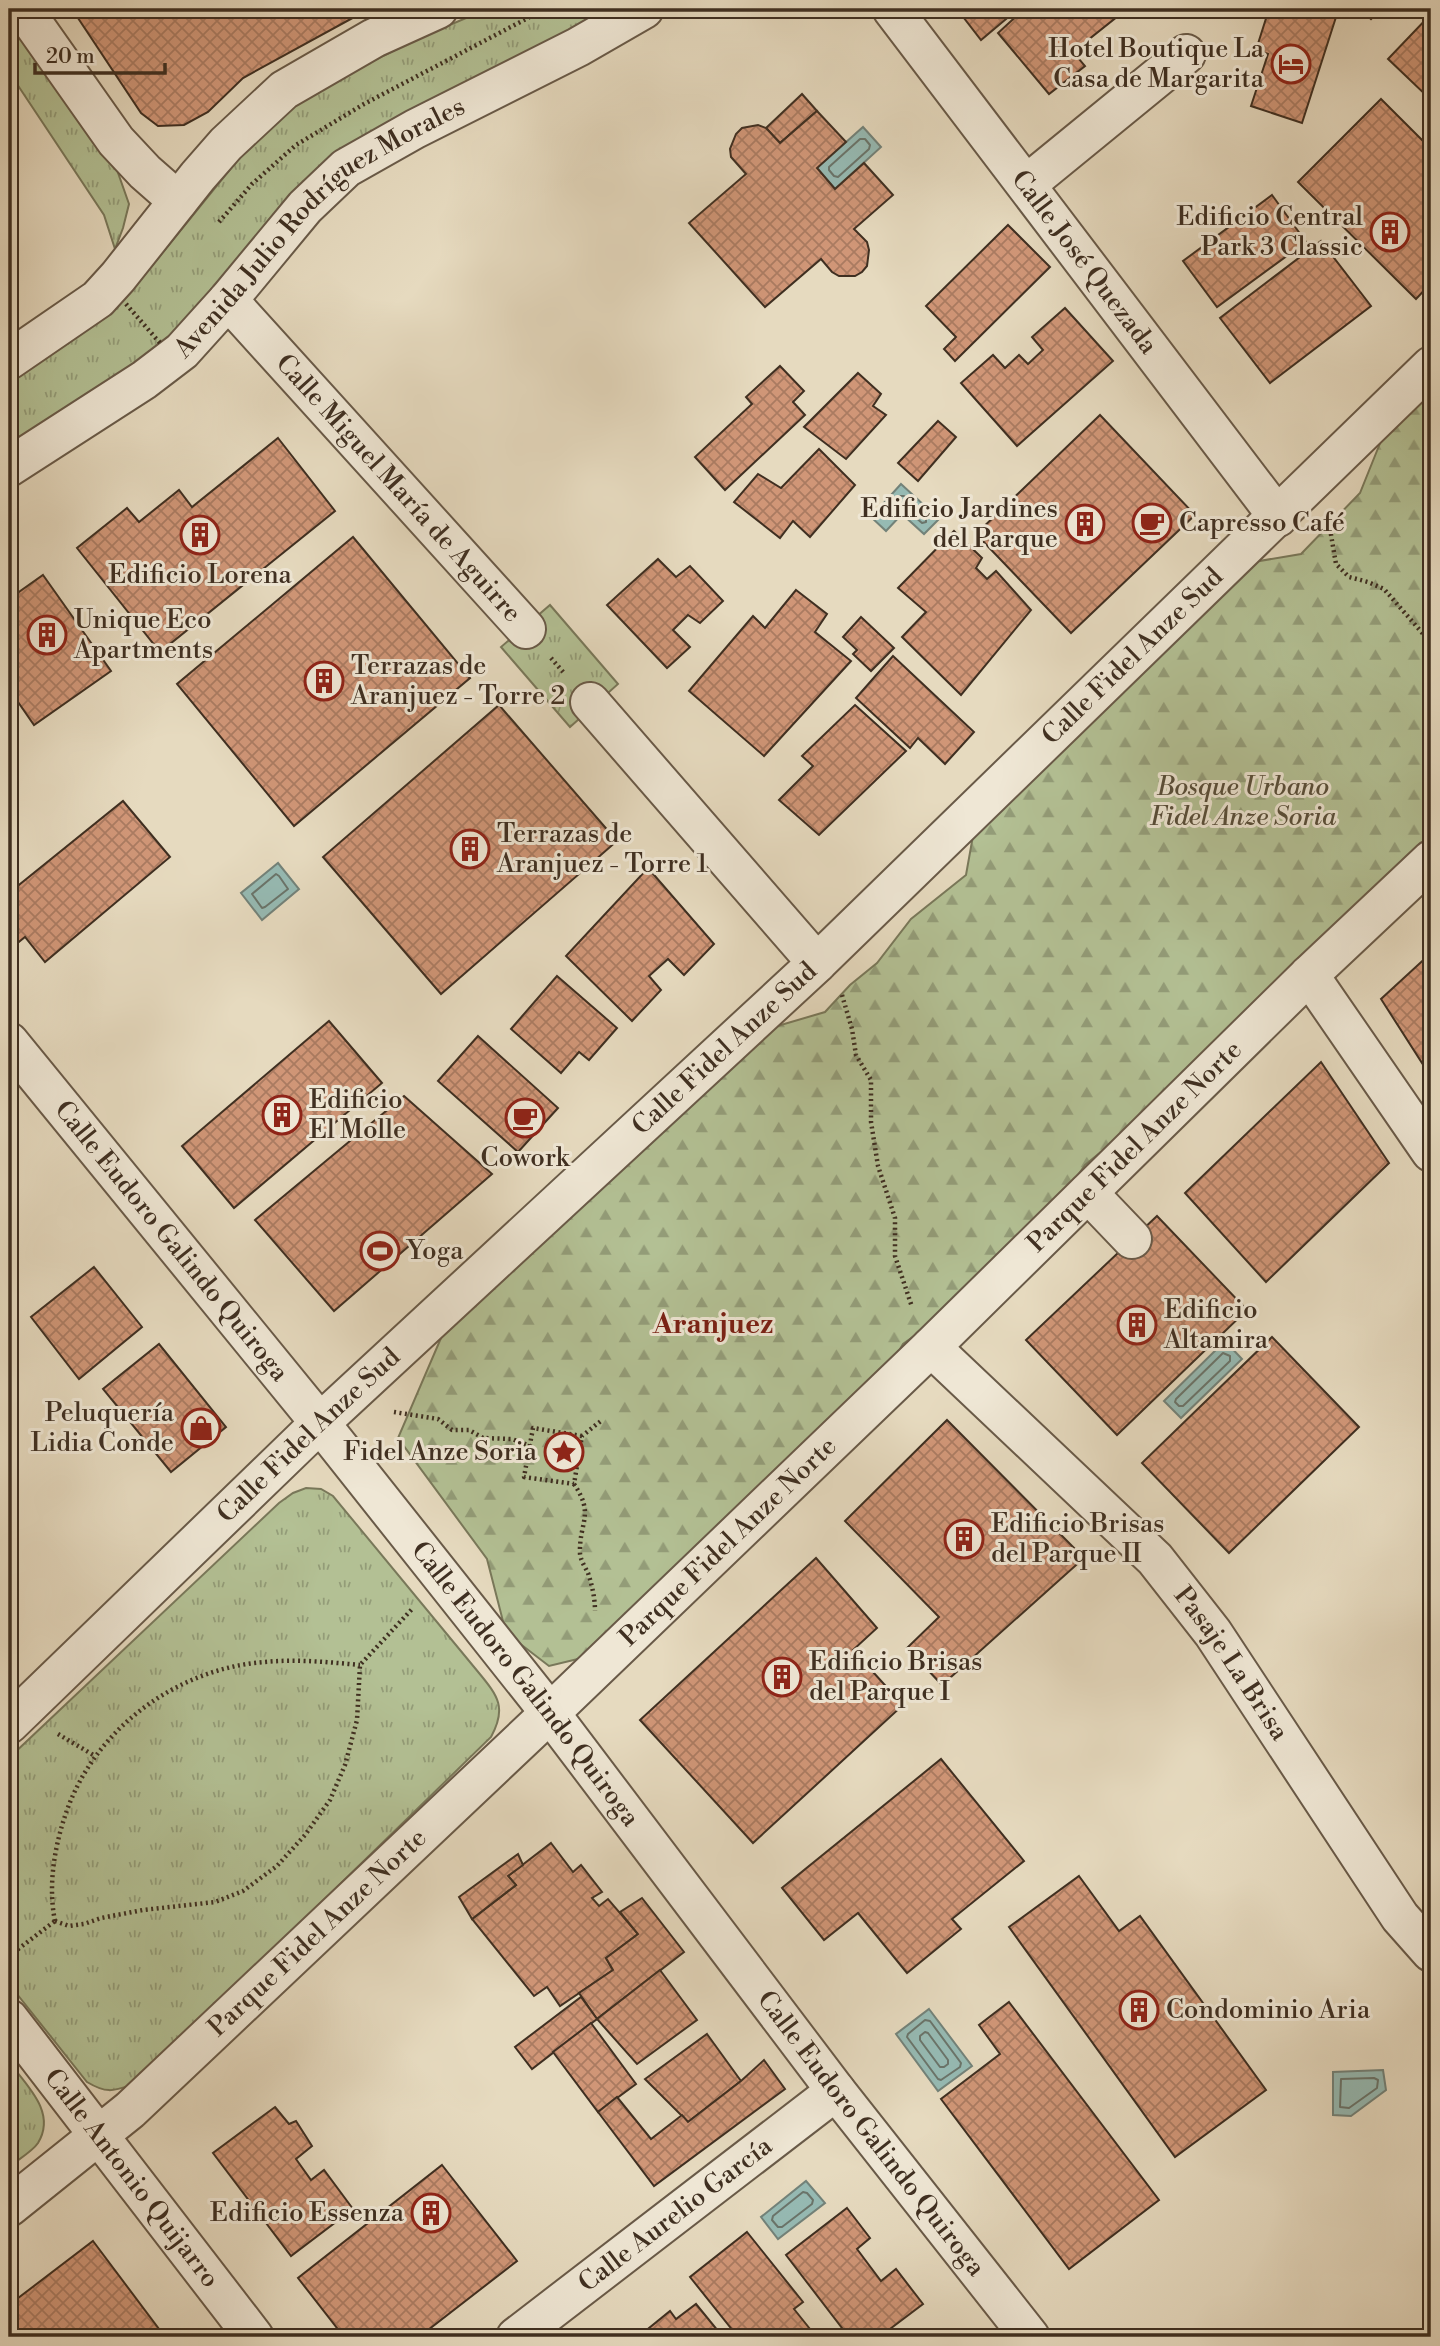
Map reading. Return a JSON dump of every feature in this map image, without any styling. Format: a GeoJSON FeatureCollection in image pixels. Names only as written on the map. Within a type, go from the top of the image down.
{"type":"FeatureCollection","features":[{"type":"Feature","properties":{"kind":"street"},"geometry":{"type":"LineString","coordinates":[[23,9],[116,141],[145,172],[178,201]]}},
{"type":"Feature","properties":{"kind":"street"},"geometry":{"type":"LineString","coordinates":[[9,360],[98,299],[226,144],[284,90],[374,38],[438,9]]}},
{"type":"Feature","properties":{"kind":"street","name":"Avenida Julio Rodríguez Morales"},"geometry":{"type":"LineString","coordinates":[[9,467],[144,380],[182,351],[305,207],[346,169],[415,129],[578,47],[644,9]]}},
{"type":"Feature","properties":{"kind":"street","name":"Calle José Quezada"},"geometry":{"type":"LineString","coordinates":[[892,9],[1278,517]]}},
{"type":"Feature","properties":{"kind":"street"},"geometry":{"type":"LineString","coordinates":[[1027,184],[1186,54]]}},
{"type":"Feature","properties":{"kind":"street","name":"Calle Miguel María de Aguirre"},"geometry":{"type":"LineString","coordinates":[[228,300],[526,629]]}},
{"type":"Feature","properties":{"kind":"street","name":"Calle Fidel Anze Sud"},"geometry":{"type":"LineString","coordinates":[[9,1724],[320,1423],[828,975],[1278,517],[1431,366]]}},
{"type":"Feature","properties":{"kind":"street"},"geometry":{"type":"LineString","coordinates":[[590,702],[828,975]]}},
{"type":"Feature","properties":{"kind":"street","name":"Parque Fidel Anze Norte"},"geometry":{"type":"LineString","coordinates":[[9,2207],[130,2110],[550,1713],[923,1333],[1088,1193],[1431,860]]}},
{"type":"Feature","properties":{"kind":"street"},"geometry":{"type":"LineString","coordinates":[[1310,975],[1431,1152]]}},
{"type":"Feature","properties":{"kind":"street","name":"Calle Eudoro Galindo Quiroga"},"geometry":{"type":"LineString","coordinates":[[9,1042],[320,1423],[550,1713],[836,2091],[1030,2337]]}},
{"type":"Feature","properties":{"kind":"street"},"geometry":{"type":"LineString","coordinates":[[1088,1193],[1132,1239]]}},
{"type":"Feature","properties":{"kind":"street","name":"Pasaje La Brisa"},"geometry":{"type":"LineString","coordinates":[[923,1333],[1155,1559],[1213,1633],[1400,1917],[1431,1952]]}},
{"type":"Feature","properties":{"kind":"street","name":"Calle Antonio Quijarro"},"geometry":{"type":"LineString","coordinates":[[9,2019],[254,2337]]}},
{"type":"Feature","properties":{"kind":"street","name":"Calle Aurelio García"},"geometry":{"type":"LineString","coordinates":[[516,2337],[836,2091]]}},
{"type":"Feature","properties":{"kind":"path"},"geometry":{"type":"LineString","coordinates":[[125,304],[160,343]]}},
{"type":"Feature","properties":{"kind":"path"},"geometry":{"type":"LineString","coordinates":[[1326,516],[1336,564],[1349,577],[1384,589],[1431,643]]}},
{"type":"Feature","properties":{"kind":"path","name":"Calle Miguel María de Aguirre"},"geometry":{"type":"LineString","coordinates":[[526,629],[590,702]]}},
{"type":"Feature","properties":{"kind":"path"},"geometry":{"type":"LineString","coordinates":[[828,975],[852,1029],[856,1055],[871,1080],[871,1122],[878,1166],[895,1218],[895,1256],[923,1333]]}},
{"type":"Feature","properties":{"kind":"path"},"geometry":{"type":"LineString","coordinates":[[389,1411],[438,1419],[452,1430],[469,1430],[483,1438],[512,1439],[530,1446]]}},
{"type":"Feature","properties":{"kind":"path"},"geometry":{"type":"LineString","coordinates":[[596,1622],[595,1598],[579,1555],[586,1518],[583,1497],[574,1484],[582,1436],[602,1420]]}},
{"type":"Feature","properties":{"kind":"path"},"geometry":{"type":"LineString","coordinates":[[574,1484],[524,1477],[533,1428],[582,1436]]}},
{"type":"Feature","properties":{"kind":"path"},"geometry":{"type":"LineString","coordinates":[[55,1921],[69,1926],[143,1910],[215,1902],[260,1881],[305,1835],[330,1801],[345,1765],[357,1720],[360,1665],[414,1607]]}},
{"type":"Feature","properties":{"kind":"path"},"geometry":{"type":"LineString","coordinates":[[55,1921],[51,1902],[58,1839],[71,1799],[95,1756],[129,1719],[159,1697],[228,1668],[263,1662],[293,1661],[360,1665]]}},
{"type":"Feature","properties":{"kind":"path"},"geometry":{"type":"LineString","coordinates":[[58,1734],[95,1756]]}},
{"type":"Feature","properties":{"kind":"path"},"geometry":{"type":"LineString","coordinates":[[9,1956],[55,1921]]}},
{"type":"Feature","properties":{"kind":"green space"},"geometry":{"type":"Polygon","coordinates":[[[487,9],[612,9],[373,134],[156,356],[9,453],[9,381],[109,310],[151,267],[240,157],[283,113],[344,75],[487,9]]]}},
{"type":"Feature","properties":{"kind":"green space"},"geometry":{"type":"Polygon","coordinates":[[[9,12],[117,170],[129,204],[115,249],[104,215],[9,72],[9,12]]]}},
{"type":"Feature","properties":{"kind":"green space","name":"Bosque Urbano Fidel Anze Soria"},"geometry":{"type":"Polygon","coordinates":[[[1420,393],[1431,397],[1431,850],[1128,1130],[1085,1165],[1068,1190],[938,1319],[903,1344],[854,1429],[586,1657],[549,1666],[506,1633],[487,1559],[398,1438],[441,1338],[455,1316],[764,1030],[825,1012],[850,985],[877,963],[911,919],[966,875],[976,819],[1212,569],[1301,554],[1360,493],[1391,416],[1420,393]]]}},
{"type":"Feature","properties":{"kind":"green space"},"geometry":{"type":"Polygon","coordinates":[[[550,605],[618,684],[570,727],[501,647],[550,605]]]}},
{"type":"Feature","properties":{"kind":"green space"},"geometry":{"type":"Polygon","coordinates":[[[306,1488],[321,1489],[333,1496],[486,1681],[498,1703],[499,1718],[496,1727],[491,1737],[135,2084],[105,2090],[87,2082],[9,1984],[9,1758],[279,1503],[306,1488]]]}},
{"type":"Feature","properties":{"kind":"green space"},"geometry":{"type":"Polygon","coordinates":[[[9,2062],[37,2099],[44,2120],[38,2143],[9,2167],[9,2062]]]}},
{"type":"Feature","properties":{"kind":"water"},"geometry":{"type":"Polygon","coordinates":[[[863,127],[881,147],[835,189],[817,168],[863,127]]]}},
{"type":"Feature","properties":{"kind":"water"},"geometry":{"type":"Polygon","coordinates":[[[901,484],[939,519],[924,534],[902,514],[886,531],[871,517],[901,484]]]}},
{"type":"Feature","properties":{"kind":"water"},"geometry":{"type":"Polygon","coordinates":[[[278,863],[299,889],[262,920],[241,893],[278,863]]]}},
{"type":"Feature","properties":{"kind":"water"},"geometry":{"type":"Polygon","coordinates":[[[1225,1341],[1242,1359],[1181,1418],[1164,1401],[1225,1341]]]}},
{"type":"Feature","properties":{"kind":"water"},"geometry":{"type":"Polygon","coordinates":[[[929,2009],[972,2066],[938,2091],[896,2034],[929,2009]]]}},
{"type":"Feature","properties":{"kind":"water"},"geometry":{"type":"Polygon","coordinates":[[[1383,2070],[1386,2090],[1351,2116],[1333,2115],[1333,2072],[1383,2070]]]}},
{"type":"Feature","properties":{"kind":"water"},"geometry":{"type":"Polygon","coordinates":[[[806,2181],[825,2203],[778,2239],[761,2217],[806,2181]]]}},
{"type":"Feature","properties":{"kind":"building"},"geometry":{"type":"Polygon","coordinates":[[[72,9],[369,9],[243,78],[208,112],[184,125],[158,126],[141,113],[72,9]]]}},
{"type":"Feature","properties":{"kind":"building"},"geometry":{"type":"Polygon","coordinates":[[[957,9],[1018,9],[981,40],[957,9]]]}},
{"type":"Feature","properties":{"kind":"building"},"geometry":{"type":"Polygon","coordinates":[[[1024,9],[1112,9],[1118,16],[1073,52],[1085,66],[1049,94],[998,33],[1024,9]]]}},
{"type":"Feature","properties":{"kind":"building"},"geometry":{"type":"Polygon","coordinates":[[[1269,9],[1320,9],[1337,14],[1302,123],[1251,106],[1268,54],[1256,50],[1269,9]]]}},
{"type":"Feature","properties":{"kind":"building"},"geometry":{"type":"Polygon","coordinates":[[[1360,9],[1381,9],[1371,19],[1360,9]]]}},
{"type":"Feature","properties":{"kind":"building"},"geometry":{"type":"Polygon","coordinates":[[[1431,14],[1431,100],[1388,59],[1431,14]]]}},
{"type":"Feature","properties":{"kind":"building"},"geometry":{"type":"Polygon","coordinates":[[[802,94],[817,111],[780,143],[766,128],[802,94]]]}},
{"type":"Feature","properties":{"kind":"building","name":"Edificio Central Park 3 Classic"},"geometry":{"type":"Polygon","coordinates":[[[1381,99],[1431,149],[1431,283],[1416,299],[1298,182],[1381,99]]]}},
{"type":"Feature","properties":{"kind":"building"},"geometry":{"type":"Polygon","coordinates":[[[817,111],[846,142],[817,168],[835,189],[864,163],[893,195],[854,229],[867,242],[869,250],[867,266],[862,272],[855,276],[839,276],[821,259],[765,307],[689,223],[746,174],[731,157],[730,149],[736,134],[742,128],[758,125],[766,128],[780,143],[817,111]]]}},
{"type":"Feature","properties":{"kind":"building"},"geometry":{"type":"Polygon","coordinates":[[[1272,195],[1306,242],[1217,307],[1183,261],[1272,195]]]}},
{"type":"Feature","properties":{"kind":"building"},"geometry":{"type":"Polygon","coordinates":[[[1008,225],[1050,267],[955,361],[944,349],[956,337],[926,306],[1008,225]]]}},
{"type":"Feature","properties":{"kind":"building"},"geometry":{"type":"Polygon","coordinates":[[[1321,241],[1371,306],[1270,383],[1220,318],[1321,241]]]}},
{"type":"Feature","properties":{"kind":"building"},"geometry":{"type":"Polygon","coordinates":[[[1065,308],[1113,361],[1017,446],[961,383],[993,355],[1005,368],[1019,355],[1028,364],[1043,350],[1032,337],[1065,308]]]}},
{"type":"Feature","properties":{"kind":"building"},"geometry":{"type":"Polygon","coordinates":[[[780,366],[804,391],[793,402],[805,415],[725,490],[695,457],[752,404],[746,397],[780,366]]]}},
{"type":"Feature","properties":{"kind":"building"},"geometry":{"type":"Polygon","coordinates":[[[858,373],[881,394],[873,406],[886,415],[846,459],[804,427],[858,373]]]}},
{"type":"Feature","properties":{"kind":"building","name":"Edificio Jardines del Parque"},"geometry":{"type":"Polygon","coordinates":[[[1100,415],[1195,515],[1071,633],[976,534],[1100,415]]]}},
{"type":"Feature","properties":{"kind":"building"},"geometry":{"type":"Polygon","coordinates":[[[938,421],[956,437],[918,481],[898,463],[938,421]]]}},
{"type":"Feature","properties":{"kind":"building","name":"Edificio Lorena"},"geometry":{"type":"Polygon","coordinates":[[[278,438],[335,511],[160,652],[77,548],[127,508],[139,522],[179,490],[192,507],[278,438]]]}},
{"type":"Feature","properties":{"kind":"building"},"geometry":{"type":"Polygon","coordinates":[[[819,449],[855,485],[810,537],[793,521],[780,538],[734,502],[758,474],[781,488],[819,449]]]}},
{"type":"Feature","properties":{"kind":"building"},"geometry":{"type":"Polygon","coordinates":[[[954,531],[982,558],[976,568],[987,579],[996,571],[1031,610],[961,695],[902,637],[926,612],[898,588],[954,531]]]}},
{"type":"Feature","properties":{"kind":"building","name":"Terrazas de Aranjuez - Torre 2"},"geometry":{"type":"Polygon","coordinates":[[[353,537],[470,678],[294,826],[177,684],[353,537]]]}},
{"type":"Feature","properties":{"kind":"building"},"geometry":{"type":"Polygon","coordinates":[[[658,559],[676,577],[690,566],[723,601],[700,623],[688,615],[673,630],[690,647],[667,668],[607,605],[658,559]]]}},
{"type":"Feature","properties":{"kind":"building","name":"Unique Eco Apartments"},"geometry":{"type":"Polygon","coordinates":[[[43,575],[111,671],[34,725],[9,689],[9,599],[43,575]]]}},
{"type":"Feature","properties":{"kind":"building"},"geometry":{"type":"Polygon","coordinates":[[[796,590],[827,614],[815,632],[851,661],[764,756],[689,691],[753,616],[765,628],[796,590]]]}},
{"type":"Feature","properties":{"kind":"building"},"geometry":{"type":"Polygon","coordinates":[[[861,617],[894,648],[871,671],[853,654],[857,650],[843,637],[861,617]]]}},
{"type":"Feature","properties":{"kind":"building"},"geometry":{"type":"Polygon","coordinates":[[[893,656],[974,732],[945,764],[918,738],[910,748],[856,698],[893,656]]]}},
{"type":"Feature","properties":{"kind":"building","name":"Terrazas de Aranjuez - Torre 1"},"geometry":{"type":"Polygon","coordinates":[[[499,705],[617,841],[441,994],[323,857],[499,705]]]}},
{"type":"Feature","properties":{"kind":"building"},"geometry":{"type":"Polygon","coordinates":[[[855,705],[906,751],[819,835],[779,800],[813,766],[802,756],[855,705]]]}},
{"type":"Feature","properties":{"kind":"building"},"geometry":{"type":"Polygon","coordinates":[[[123,801],[170,857],[45,962],[25,937],[9,950],[9,893],[123,801]]]}},
{"type":"Feature","properties":{"kind":"building"},"geometry":{"type":"Polygon","coordinates":[[[648,868],[714,944],[684,975],[668,959],[649,976],[661,990],[632,1021],[566,956],[648,868]]]}},
{"type":"Feature","properties":{"kind":"building"},"geometry":{"type":"Polygon","coordinates":[[[1431,953],[1431,1077],[1381,999],[1431,953]]]}},
{"type":"Feature","properties":{"kind":"building"},"geometry":{"type":"Polygon","coordinates":[[[557,976],[617,1028],[589,1060],[579,1052],[561,1073],[511,1029],[557,976]]]}},
{"type":"Feature","properties":{"kind":"building","name":"Edificio El Molle"},"geometry":{"type":"Polygon","coordinates":[[[329,1021],[382,1083],[234,1208],[182,1146],[329,1021]]]}},
{"type":"Feature","properties":{"kind":"building"},"geometry":{"type":"Polygon","coordinates":[[[478,1036],[558,1108],[518,1152],[438,1081],[478,1036]]]}},
{"type":"Feature","properties":{"kind":"building"},"geometry":{"type":"Polygon","coordinates":[[[1321,1062],[1389,1163],[1266,1282],[1185,1193],[1321,1062]]]}},
{"type":"Feature","properties":{"kind":"building"},"geometry":{"type":"Polygon","coordinates":[[[404,1096],[492,1174],[334,1311],[255,1220],[404,1096]]]}},
{"type":"Feature","properties":{"kind":"building","name":"Edificio Altamira"},"geometry":{"type":"Polygon","coordinates":[[[1157,1216],[1247,1310],[1117,1435],[1026,1340],[1157,1216]]]}},
{"type":"Feature","properties":{"kind":"building"},"geometry":{"type":"Polygon","coordinates":[[[94,1267],[142,1327],[79,1379],[31,1317],[94,1267]]]}},
{"type":"Feature","properties":{"kind":"building","name":"Edificio Altamira"},"geometry":{"type":"Polygon","coordinates":[[[1272,1337],[1359,1427],[1229,1553],[1142,1463],[1272,1337]]]}},
{"type":"Feature","properties":{"kind":"building"},"geometry":{"type":"Polygon","coordinates":[[[159,1344],[226,1427],[171,1472],[103,1389],[159,1344]]]}},
{"type":"Feature","properties":{"kind":"building","name":"Edificio Brisas del Parque II"},"geometry":{"type":"Polygon","coordinates":[[[947,1420],[1084,1558],[942,1685],[907,1648],[939,1617],[845,1521],[947,1420]]]}},
{"type":"Feature","properties":{"kind":"building","name":"Edificio Brisas del Parque I"},"geometry":{"type":"Polygon","coordinates":[[[816,1558],[877,1628],[853,1650],[903,1705],[753,1843],[640,1720],[816,1558]]]}},
{"type":"Feature","properties":{"kind":"building"},"geometry":{"type":"Polygon","coordinates":[[[941,1759],[1024,1861],[952,1919],[961,1929],[907,1973],[858,1913],[824,1940],[782,1888],[941,1759]]]}},
{"type":"Feature","properties":{"kind":"building"},"geometry":{"type":"Polygon","coordinates":[[[551,1843],[573,1872],[581,1865],[602,1892],[592,1898],[599,1906],[608,1899],[638,1934],[606,1958],[613,1970],[560,2006],[547,1987],[534,1996],[472,1919],[516,1885],[508,1876],[551,1843]]]}},
{"type":"Feature","properties":{"kind":"building"},"geometry":{"type":"Polygon","coordinates":[[[518,1854],[523,1865],[508,1876],[516,1885],[472,1919],[459,1897],[518,1854]]]}},
{"type":"Feature","properties":{"kind":"building","name":"Condominio Aria"},"geometry":{"type":"Polygon","coordinates":[[[1079,1876],[1119,1931],[1140,1916],[1266,2090],[1175,2157],[1009,1927],[1079,1876]]]}},
{"type":"Feature","properties":{"kind":"building"},"geometry":{"type":"Polygon","coordinates":[[[642,1898],[684,1952],[597,2019],[579,1993],[613,1970],[606,1958],[638,1934],[620,1912],[642,1898]]]}},
{"type":"Feature","properties":{"kind":"building"},"geometry":{"type":"Polygon","coordinates":[[[660,1970],[697,2020],[637,2064],[597,2019],[660,1970]]]}},
{"type":"Feature","properties":{"kind":"building"},"geometry":{"type":"Polygon","coordinates":[[[581,1997],[597,2019],[532,2069],[515,2047],[581,1997]]]}},
{"type":"Feature","properties":{"kind":"building"},"geometry":{"type":"Polygon","coordinates":[[[1009,2002],[1159,2200],[1069,2269],[941,2099],[1000,2054],[979,2025],[1009,2002]]]}},
{"type":"Feature","properties":{"kind":"building"},"geometry":{"type":"Polygon","coordinates":[[[591,2023],[636,2084],[598,2112],[553,2052],[591,2023]]]}},
{"type":"Feature","properties":{"kind":"building"},"geometry":{"type":"Polygon","coordinates":[[[707,2034],[741,2081],[688,2122],[645,2079],[707,2034]]]}},
{"type":"Feature","properties":{"kind":"building"},"geometry":{"type":"Polygon","coordinates":[[[764,2060],[785,2089],[654,2186],[598,2112],[617,2097],[651,2139],[682,2115],[688,2122],[764,2060]]]}},
{"type":"Feature","properties":{"kind":"building"},"geometry":{"type":"Polygon","coordinates":[[[275,2107],[289,2124],[296,2121],[312,2146],[296,2159],[311,2180],[324,2170],[353,2209],[291,2256],[213,2153],[275,2107]]]}},
{"type":"Feature","properties":{"kind":"building","name":"Edificio Essenza"},"geometry":{"type":"Polygon","coordinates":[[[442,2165],[517,2261],[419,2337],[344,2337],[298,2278],[442,2165]]]}},
{"type":"Feature","properties":{"kind":"building"},"geometry":{"type":"Polygon","coordinates":[[[847,2208],[870,2238],[857,2249],[881,2281],[896,2269],[923,2304],[882,2335],[883,2337],[838,2337],[845,2332],[786,2255],[847,2208]]]}},
{"type":"Feature","properties":{"kind":"building"},"geometry":{"type":"Polygon","coordinates":[[[747,2232],[803,2302],[794,2309],[814,2334],[810,2337],[738,2337],[690,2277],[747,2232]]]}},
{"type":"Feature","properties":{"kind":"building"},"geometry":{"type":"Polygon","coordinates":[[[93,2241],[165,2337],[9,2337],[9,2305],[93,2241]]]}},
{"type":"Feature","properties":{"kind":"building"},"geometry":{"type":"Polygon","coordinates":[[[696,2304],[723,2337],[646,2337],[643,2333],[670,2311],[676,2319],[696,2304]]]}},
{"type":"Feature","properties":{"kind":"place","name":"Hotel Boutique La Casa de Margarita"},"geometry":{"type":"Point","coordinates":[1291,64]}},
{"type":"Feature","properties":{"kind":"place","name":"Edificio Central Park 3 Classic"},"geometry":{"type":"Point","coordinates":[1390,232]}},
{"type":"Feature","properties":{"kind":"place","name":"Capresso Café"},"geometry":{"type":"Point","coordinates":[1152,523]}},
{"type":"Feature","properties":{"kind":"place","name":"Edificio Jardines del Parque"},"geometry":{"type":"Point","coordinates":[1085,524]}},
{"type":"Feature","properties":{"kind":"place","name":"Edificio Lorena"},"geometry":{"type":"Point","coordinates":[200,535]}},
{"type":"Feature","properties":{"kind":"place","name":"Unique Eco Apartments"},"geometry":{"type":"Point","coordinates":[47,635]}},
{"type":"Feature","properties":{"kind":"place","name":"Terrazas de Aranjuez - Torre 2"},"geometry":{"type":"Point","coordinates":[324,681]}},
{"type":"Feature","properties":{"kind":"place","name":"Terrazas de Aranjuez - Torre 1"},"geometry":{"type":"Point","coordinates":[470,849]}},
{"type":"Feature","properties":{"kind":"place","name":"Edificio El Molle"},"geometry":{"type":"Point","coordinates":[282,1115]}},
{"type":"Feature","properties":{"kind":"place","name":"Cowork"},"geometry":{"type":"Point","coordinates":[525,1118]}},
{"type":"Feature","properties":{"kind":"place","name":"Yoga"},"geometry":{"type":"Point","coordinates":[380,1251]}},
{"type":"Feature","properties":{"kind":"place","name":"Edificio Altamira"},"geometry":{"type":"Point","coordinates":[1137,1325]}},
{"type":"Feature","properties":{"kind":"place","name":"Peluquería Lidia Conde"},"geometry":{"type":"Point","coordinates":[201,1428]}},
{"type":"Feature","properties":{"kind":"place","name":"Fidel Anze Soria"},"geometry":{"type":"Point","coordinates":[564,1452]}},
{"type":"Feature","properties":{"kind":"place","name":"Edificio Brisas del Parque II"},"geometry":{"type":"Point","coordinates":[964,1539]}},
{"type":"Feature","properties":{"kind":"place","name":"Edificio Brisas del Parque I"},"geometry":{"type":"Point","coordinates":[782,1677]}},
{"type":"Feature","properties":{"kind":"place","name":"Condominio Aria"},"geometry":{"type":"Point","coordinates":[1139,2010]}},
{"type":"Feature","properties":{"kind":"place","name":"Edificio Essenza"},"geometry":{"type":"Point","coordinates":[431,2213]}},
{"type":"Feature","properties":{"kind":"district","name":"Aranjuez"},"geometry":{"type":"Point","coordinates":[713,1324]}}]}
